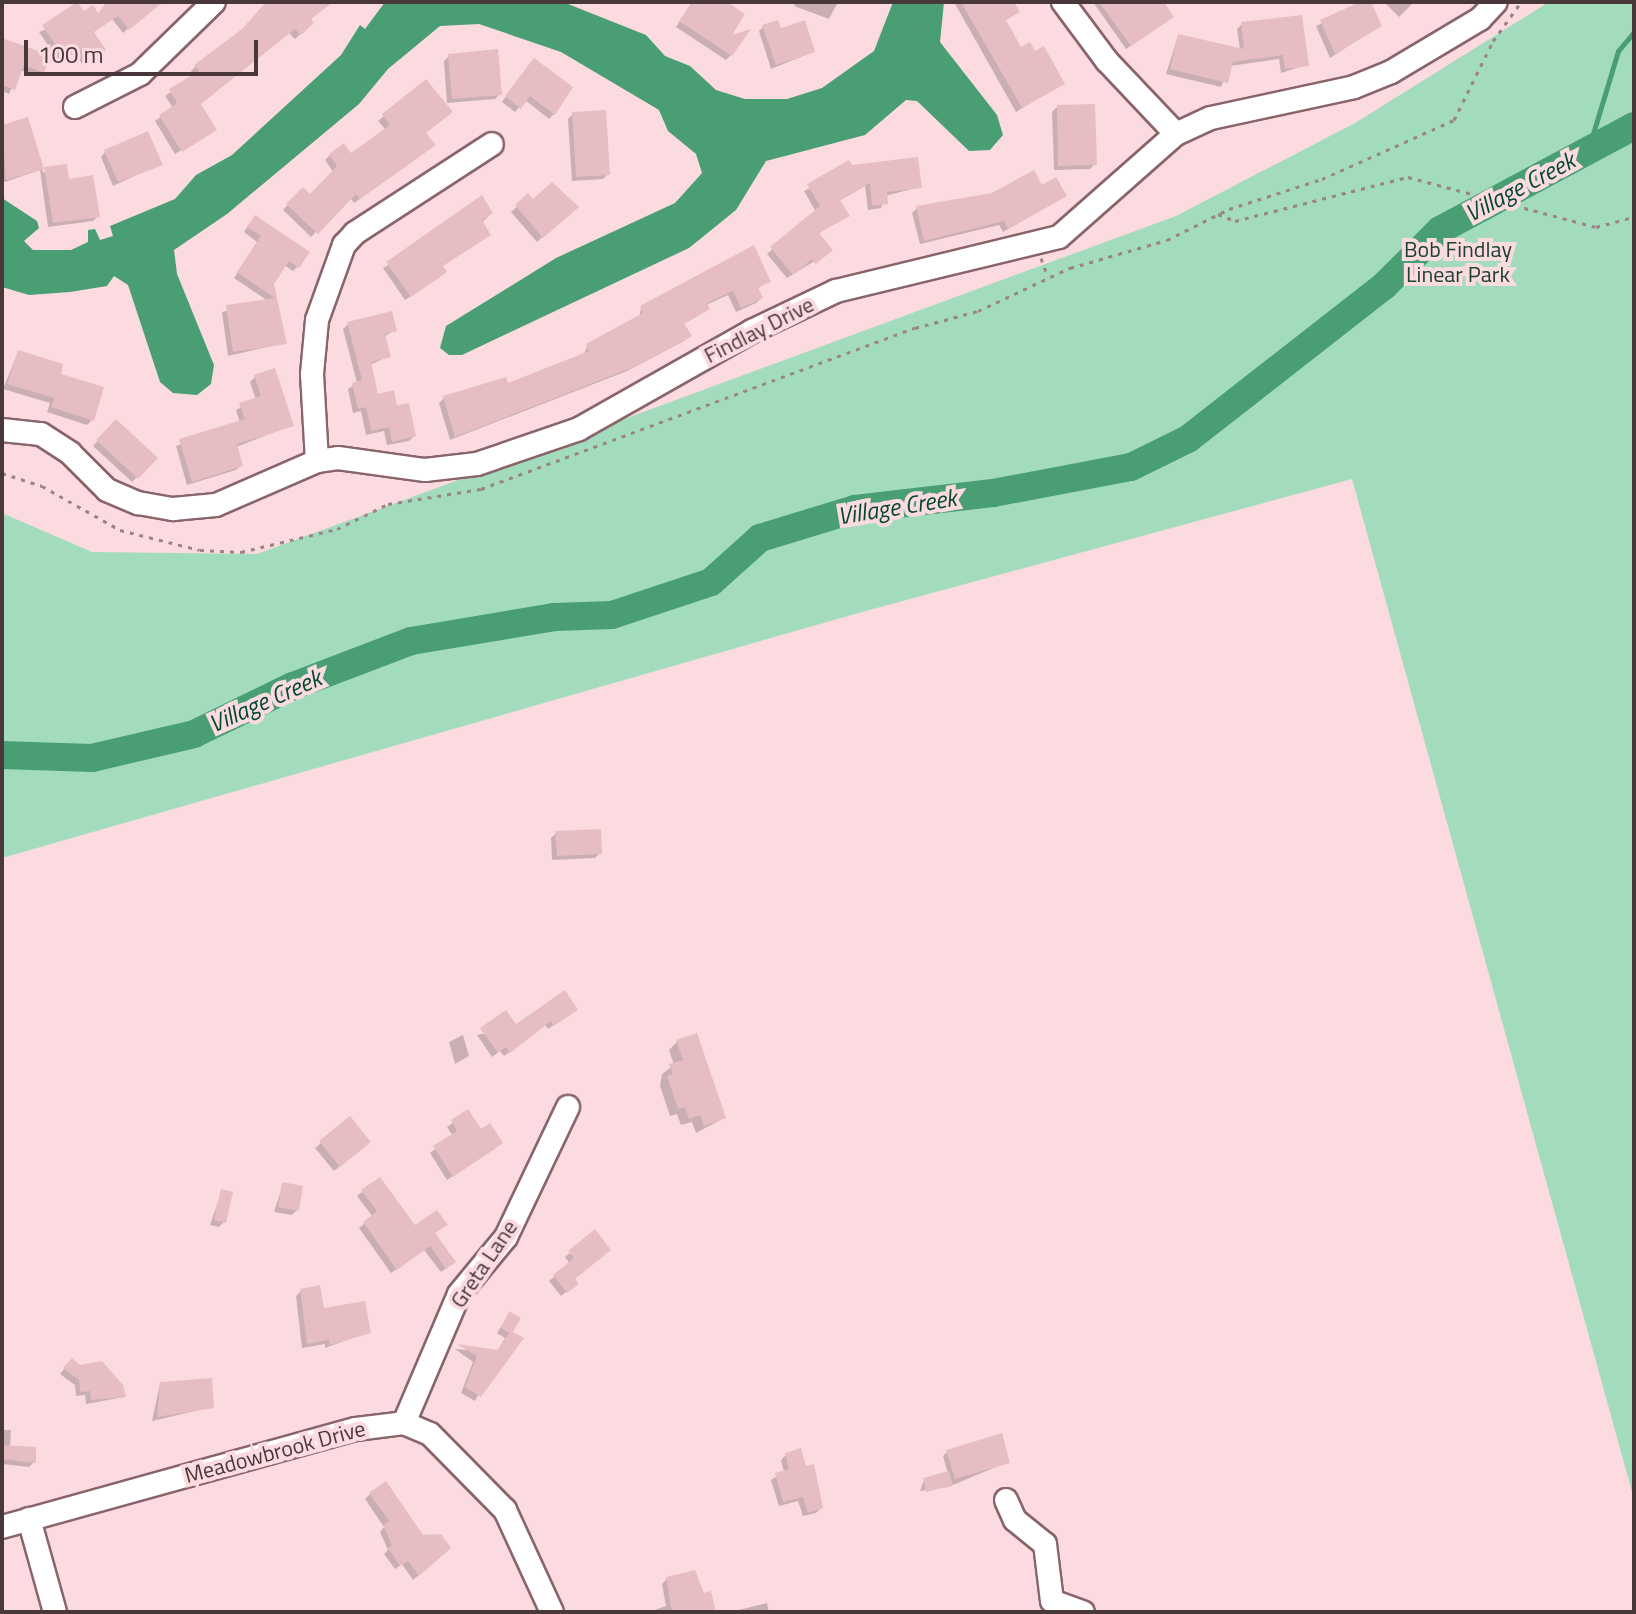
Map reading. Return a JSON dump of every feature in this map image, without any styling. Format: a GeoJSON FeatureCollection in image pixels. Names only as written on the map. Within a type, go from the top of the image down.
{"type":"FeatureCollection","features":[{"type":"Feature","properties":{"kind":"street"},"geometry":{"type":"LineString","coordinates":[[75,107],[140,74],[214,2]]}},
{"type":"Feature","properties":{"kind":"street"},"geometry":{"type":"LineString","coordinates":[[1063,2],[1107,61],[1176,134]]}},
{"type":"Feature","properties":{"kind":"street","name":"Findlay Drive"},"geometry":{"type":"LineString","coordinates":[[2,430],[41,434],[70,453],[107,490],[138,503],[173,509],[216,505],[317,461],[338,458],[425,470],[477,464],[553,440],[752,331],[836,291],[1059,237],[1176,134],[1211,118],[1354,87],[1391,72],[1480,19],[1496,2]]}},
{"type":"Feature","properties":{"kind":"street"},"geometry":{"type":"LineString","coordinates":[[317,461],[312,374],[317,320],[344,245],[355,233],[492,144]]}},
{"type":"Feature","properties":{"kind":"street","name":"Greta Lane"},"geometry":{"type":"LineString","coordinates":[[404,1423],[459,1294],[506,1237],[568,1107]]}},
{"type":"Feature","properties":{"kind":"street"},"geometry":{"type":"LineString","coordinates":[[404,1423],[430,1434],[505,1510],[552,1612]]}},
{"type":"Feature","properties":{"kind":"street","name":"Meadowbrook Drive"},"geometry":{"type":"LineString","coordinates":[[2,1527],[356,1429],[404,1423]]}},
{"type":"Feature","properties":{"kind":"street"},"geometry":{"type":"LineString","coordinates":[[1006,1500],[1015,1520],[1045,1544],[1053,1573],[1052,1601],[1083,1612]]}},
{"type":"Feature","properties":{"kind":"street"},"geometry":{"type":"LineString","coordinates":[[29,1519],[55,1612]]}},
{"type":"Feature","properties":{"kind":"path"},"geometry":{"type":"LineString","coordinates":[[2,473],[42,486],[120,530],[159,542],[241,552],[286,545],[337,529],[388,504],[495,484],[915,328],[978,311],[1070,268],[1167,240],[1218,214],[1322,179],[1454,120],[1493,41],[1521,2]]}},
{"type":"Feature","properties":{"kind":"path"},"geometry":{"type":"LineString","coordinates":[[1218,214],[1235,221],[1408,177],[1596,227],[1634,217]]}},
{"type":"Feature","properties":{"kind":"green space","name":"Bob Findlay Linear Park"},"geometry":{"type":"Polygon","coordinates":[[[1549,2],[1634,2],[1634,1499],[1352,479],[862,612],[2,858],[2,513],[92,552],[257,554],[1176,216],[1355,123],[1549,2]]]}},
{"type":"Feature","properties":{"kind":"shaded area"},"geometry":{"type":"Polygon","coordinates":[[[385,2],[563,2],[646,35],[665,56],[690,66],[716,90],[745,99],[787,99],[822,88],[874,51],[893,2],[944,2],[940,42],[997,115],[1003,135],[990,150],[969,151],[917,101],[906,100],[865,135],[766,161],[736,210],[689,248],[462,355],[449,355],[440,348],[446,326],[556,258],[675,203],[702,173],[696,154],[668,131],[659,110],[561,52],[479,24],[440,26],[388,69],[359,104],[227,214],[174,250],[177,274],[214,365],[211,384],[197,395],[173,393],[160,382],[128,285],[114,276],[107,286],[70,292],[29,295],[2,287],[2,198],[37,221],[39,228],[24,241],[33,250],[71,250],[88,242],[88,230],[95,229],[100,240],[113,236],[110,226],[175,199],[196,175],[232,155],[341,55],[360,25],[365,29],[385,2]]]}},
{"type":"Feature","properties":{"kind":"building"},"geometry":{"type":"Polygon","coordinates":[[[77,2],[84,11],[93,5],[98,13],[107,2],[163,2],[129,30],[118,16],[94,32],[106,50],[88,62],[80,49],[65,59],[42,25],[77,2]]]}},
{"type":"Feature","properties":{"kind":"building"},"geometry":{"type":"Polygon","coordinates":[[[266,2],[333,2],[311,19],[314,23],[301,35],[295,29],[201,104],[217,130],[182,152],[159,115],[177,103],[169,89],[199,71],[194,65],[242,29],[266,2]]]}},
{"type":"Feature","properties":{"kind":"building"},"geometry":{"type":"Polygon","coordinates":[[[692,2],[727,2],[745,14],[732,35],[751,29],[732,56],[679,21],[692,2]]]}},
{"type":"Feature","properties":{"kind":"building"},"geometry":{"type":"Polygon","coordinates":[[[961,2],[1014,2],[1020,12],[1006,20],[1021,47],[1030,42],[1035,51],[1044,46],[1065,84],[1022,108],[961,2]]]}},
{"type":"Feature","properties":{"kind":"building"},"geometry":{"type":"Polygon","coordinates":[[[1099,2],[1164,2],[1174,17],[1131,46],[1099,2]]]}},
{"type":"Feature","properties":{"kind":"building"},"geometry":{"type":"Polygon","coordinates":[[[1360,2],[1371,2],[1382,26],[1335,54],[1320,20],[1360,2]]]}},
{"type":"Feature","properties":{"kind":"building"},"geometry":{"type":"Polygon","coordinates":[[[1302,15],[1309,66],[1285,69],[1283,55],[1233,62],[1228,83],[1170,69],[1178,34],[1244,49],[1241,22],[1302,15]]]}},
{"type":"Feature","properties":{"kind":"building"},"geometry":{"type":"Polygon","coordinates":[[[778,20],[781,28],[805,20],[815,52],[776,65],[762,25],[778,20]]]}},
{"type":"Feature","properties":{"kind":"building"},"geometry":{"type":"Polygon","coordinates":[[[2,38],[50,55],[44,73],[24,65],[15,90],[2,85],[2,38]]]}},
{"type":"Feature","properties":{"kind":"building"},"geometry":{"type":"Polygon","coordinates":[[[498,49],[502,95],[452,99],[448,54],[498,49]]]}},
{"type":"Feature","properties":{"kind":"building"},"geometry":{"type":"Polygon","coordinates":[[[534,58],[573,87],[555,115],[530,96],[521,109],[505,96],[534,58]]]}},
{"type":"Feature","properties":{"kind":"building"},"geometry":{"type":"Polygon","coordinates":[[[426,79],[453,112],[426,133],[436,145],[360,199],[356,194],[318,234],[286,204],[303,187],[310,194],[337,166],[329,154],[344,143],[351,153],[390,125],[382,114],[426,79]]]}},
{"type":"Feature","properties":{"kind":"building"},"geometry":{"type":"Polygon","coordinates":[[[1095,104],[1097,165],[1058,166],[1057,105],[1095,104]]]}},
{"type":"Feature","properties":{"kind":"building"},"geometry":{"type":"Polygon","coordinates":[[[606,110],[610,175],[576,177],[572,112],[606,110]]]}},
{"type":"Feature","properties":{"kind":"building"},"geometry":{"type":"Polygon","coordinates":[[[28,117],[44,169],[6,180],[2,125],[28,117]]]}},
{"type":"Feature","properties":{"kind":"building"},"geometry":{"type":"Polygon","coordinates":[[[148,131],[163,165],[118,182],[104,150],[148,131]]]}},
{"type":"Feature","properties":{"kind":"building"},"geometry":{"type":"Polygon","coordinates":[[[918,157],[922,188],[887,192],[888,204],[872,206],[870,183],[840,200],[850,216],[819,233],[833,250],[816,264],[812,259],[793,275],[770,247],[820,206],[807,184],[849,160],[852,165],[918,157]]]}},
{"type":"Feature","properties":{"kind":"building"},"geometry":{"type":"Polygon","coordinates":[[[67,164],[69,179],[93,175],[100,217],[53,223],[44,167],[67,164]]]}},
{"type":"Feature","properties":{"kind":"building"},"geometry":{"type":"Polygon","coordinates":[[[1034,170],[1042,185],[1056,177],[1067,196],[1008,229],[1004,221],[924,241],[916,206],[992,193],[1034,170]]]}},
{"type":"Feature","properties":{"kind":"building"},"geometry":{"type":"Polygon","coordinates":[[[552,182],[579,207],[543,238],[515,205],[528,193],[533,199],[552,182]]]}},
{"type":"Feature","properties":{"kind":"building"},"geometry":{"type":"Polygon","coordinates":[[[482,195],[493,213],[482,220],[491,235],[443,266],[447,272],[411,297],[386,262],[482,195]]]}},
{"type":"Feature","properties":{"kind":"building"},"geometry":{"type":"Polygon","coordinates":[[[255,215],[310,252],[299,268],[289,261],[274,284],[287,344],[233,352],[226,305],[275,298],[237,272],[261,236],[247,227],[255,215]]]}},
{"type":"Feature","properties":{"kind":"building"},"geometry":{"type":"Polygon","coordinates":[[[754,245],[771,282],[758,287],[763,298],[741,308],[733,291],[707,303],[710,309],[684,323],[692,336],[634,367],[455,437],[443,396],[506,377],[508,383],[589,351],[586,344],[643,313],[640,306],[754,245]]]}},
{"type":"Feature","properties":{"kind":"building"},"geometry":{"type":"Polygon","coordinates":[[[392,311],[397,331],[385,334],[391,357],[371,362],[378,394],[394,390],[397,405],[409,403],[416,436],[392,442],[389,427],[371,431],[366,407],[358,409],[352,383],[362,380],[347,322],[392,311]]]}},
{"type":"Feature","properties":{"kind":"building"},"geometry":{"type":"Polygon","coordinates":[[[18,350],[63,364],[61,374],[104,387],[94,421],[51,407],[54,398],[7,384],[18,350]]]}},
{"type":"Feature","properties":{"kind":"building"},"geometry":{"type":"Polygon","coordinates":[[[275,368],[294,426],[237,444],[243,466],[192,482],[179,439],[245,419],[239,403],[261,396],[254,375],[275,368]]]}},
{"type":"Feature","properties":{"kind":"building"},"geometry":{"type":"Polygon","coordinates":[[[116,419],[158,458],[138,479],[96,440],[116,419]]]}},
{"type":"Feature","properties":{"kind":"building"},"geometry":{"type":"Polygon","coordinates":[[[601,829],[602,854],[557,856],[555,831],[601,829]]]}},
{"type":"Feature","properties":{"kind":"building"},"geometry":{"type":"Polygon","coordinates":[[[565,990],[578,1010],[553,1026],[551,1021],[510,1053],[506,1047],[498,1053],[480,1028],[506,1010],[516,1024],[565,990]]]}},
{"type":"Feature","properties":{"kind":"building"},"geometry":{"type":"Polygon","coordinates":[[[697,1033],[726,1118],[704,1126],[700,1115],[689,1119],[685,1107],[678,1109],[667,1076],[673,1074],[669,1064],[683,1060],[676,1040],[697,1033]]]}},
{"type":"Feature","properties":{"kind":"building"},"geometry":{"type":"Polygon","coordinates":[[[468,1109],[481,1129],[490,1123],[503,1143],[453,1177],[433,1146],[457,1131],[451,1120],[468,1109]]]}},
{"type":"Feature","properties":{"kind":"building"},"geometry":{"type":"Polygon","coordinates":[[[350,1116],[371,1142],[340,1167],[319,1141],[350,1116]]]}},
{"type":"Feature","properties":{"kind":"building"},"geometry":{"type":"Polygon","coordinates":[[[380,1177],[415,1225],[437,1210],[448,1225],[435,1233],[456,1262],[446,1269],[430,1246],[397,1270],[363,1222],[377,1211],[361,1190],[380,1177]]]}},
{"type":"Feature","properties":{"kind":"building"},"geometry":{"type":"Polygon","coordinates":[[[282,1182],[303,1186],[299,1211],[278,1207],[282,1182]]]}},
{"type":"Feature","properties":{"kind":"building"},"geometry":{"type":"Polygon","coordinates":[[[221,1189],[233,1192],[226,1223],[214,1220],[221,1189]]]}},
{"type":"Feature","properties":{"kind":"building"},"geometry":{"type":"Polygon","coordinates":[[[595,1229],[611,1250],[575,1279],[579,1284],[567,1293],[553,1275],[574,1258],[568,1251],[595,1229]]]}},
{"type":"Feature","properties":{"kind":"building"},"geometry":{"type":"Polygon","coordinates":[[[320,1285],[324,1308],[365,1301],[371,1333],[330,1345],[329,1340],[307,1344],[300,1289],[320,1285]]]}},
{"type":"Feature","properties":{"kind":"building"},"geometry":{"type":"Polygon","coordinates":[[[509,1311],[521,1318],[513,1332],[524,1338],[481,1397],[465,1387],[477,1356],[457,1344],[498,1350],[509,1333],[501,1328],[509,1311]]]}},
{"type":"Feature","properties":{"kind":"building"},"geometry":{"type":"Polygon","coordinates":[[[72,1358],[80,1365],[102,1361],[123,1385],[126,1397],[91,1400],[90,1391],[80,1392],[79,1380],[63,1368],[72,1358]]]}},
{"type":"Feature","properties":{"kind":"building"},"geometry":{"type":"Polygon","coordinates":[[[212,1378],[214,1408],[157,1417],[160,1382],[212,1378]]]}},
{"type":"Feature","properties":{"kind":"building"},"geometry":{"type":"Polygon","coordinates":[[[1002,1433],[1010,1463],[955,1479],[946,1450],[1002,1433]]]}},
{"type":"Feature","properties":{"kind":"building"},"geometry":{"type":"Polygon","coordinates":[[[2,1445],[36,1447],[36,1463],[2,1459],[2,1445]]]}},
{"type":"Feature","properties":{"kind":"building"},"geometry":{"type":"Polygon","coordinates":[[[801,1448],[806,1466],[814,1464],[823,1508],[808,1513],[803,1497],[783,1502],[775,1473],[789,1469],[785,1453],[801,1448]]]}},
{"type":"Feature","properties":{"kind":"building"},"geometry":{"type":"Polygon","coordinates":[[[949,1471],[953,1485],[926,1492],[923,1478],[949,1471]]]}},
{"type":"Feature","properties":{"kind":"building"},"geometry":{"type":"Polygon","coordinates":[[[386,1481],[423,1535],[441,1534],[451,1548],[419,1576],[408,1561],[400,1566],[388,1548],[392,1545],[383,1525],[389,1521],[369,1493],[386,1481]]]}},
{"type":"Feature","properties":{"kind":"building"},"geometry":{"type":"Polygon","coordinates":[[[695,1570],[704,1593],[711,1591],[716,1612],[672,1612],[666,1577],[695,1570]]]}},
{"type":"Feature","properties":{"kind":"waterway"},"geometry":{"type":"LineString","coordinates":[[1589,147],[1618,51],[1634,32]]}},
{"type":"Feature","properties":{"kind":"waterway","name":"Village Creek"},"geometry":{"type":"LineString","coordinates":[[2,755],[92,758],[194,734],[293,686],[411,641],[554,617],[612,615],[711,582],[760,538],[855,509],[993,493],[1131,467],[1188,439],[1384,286],[1440,230],[1634,126]]}}]}
